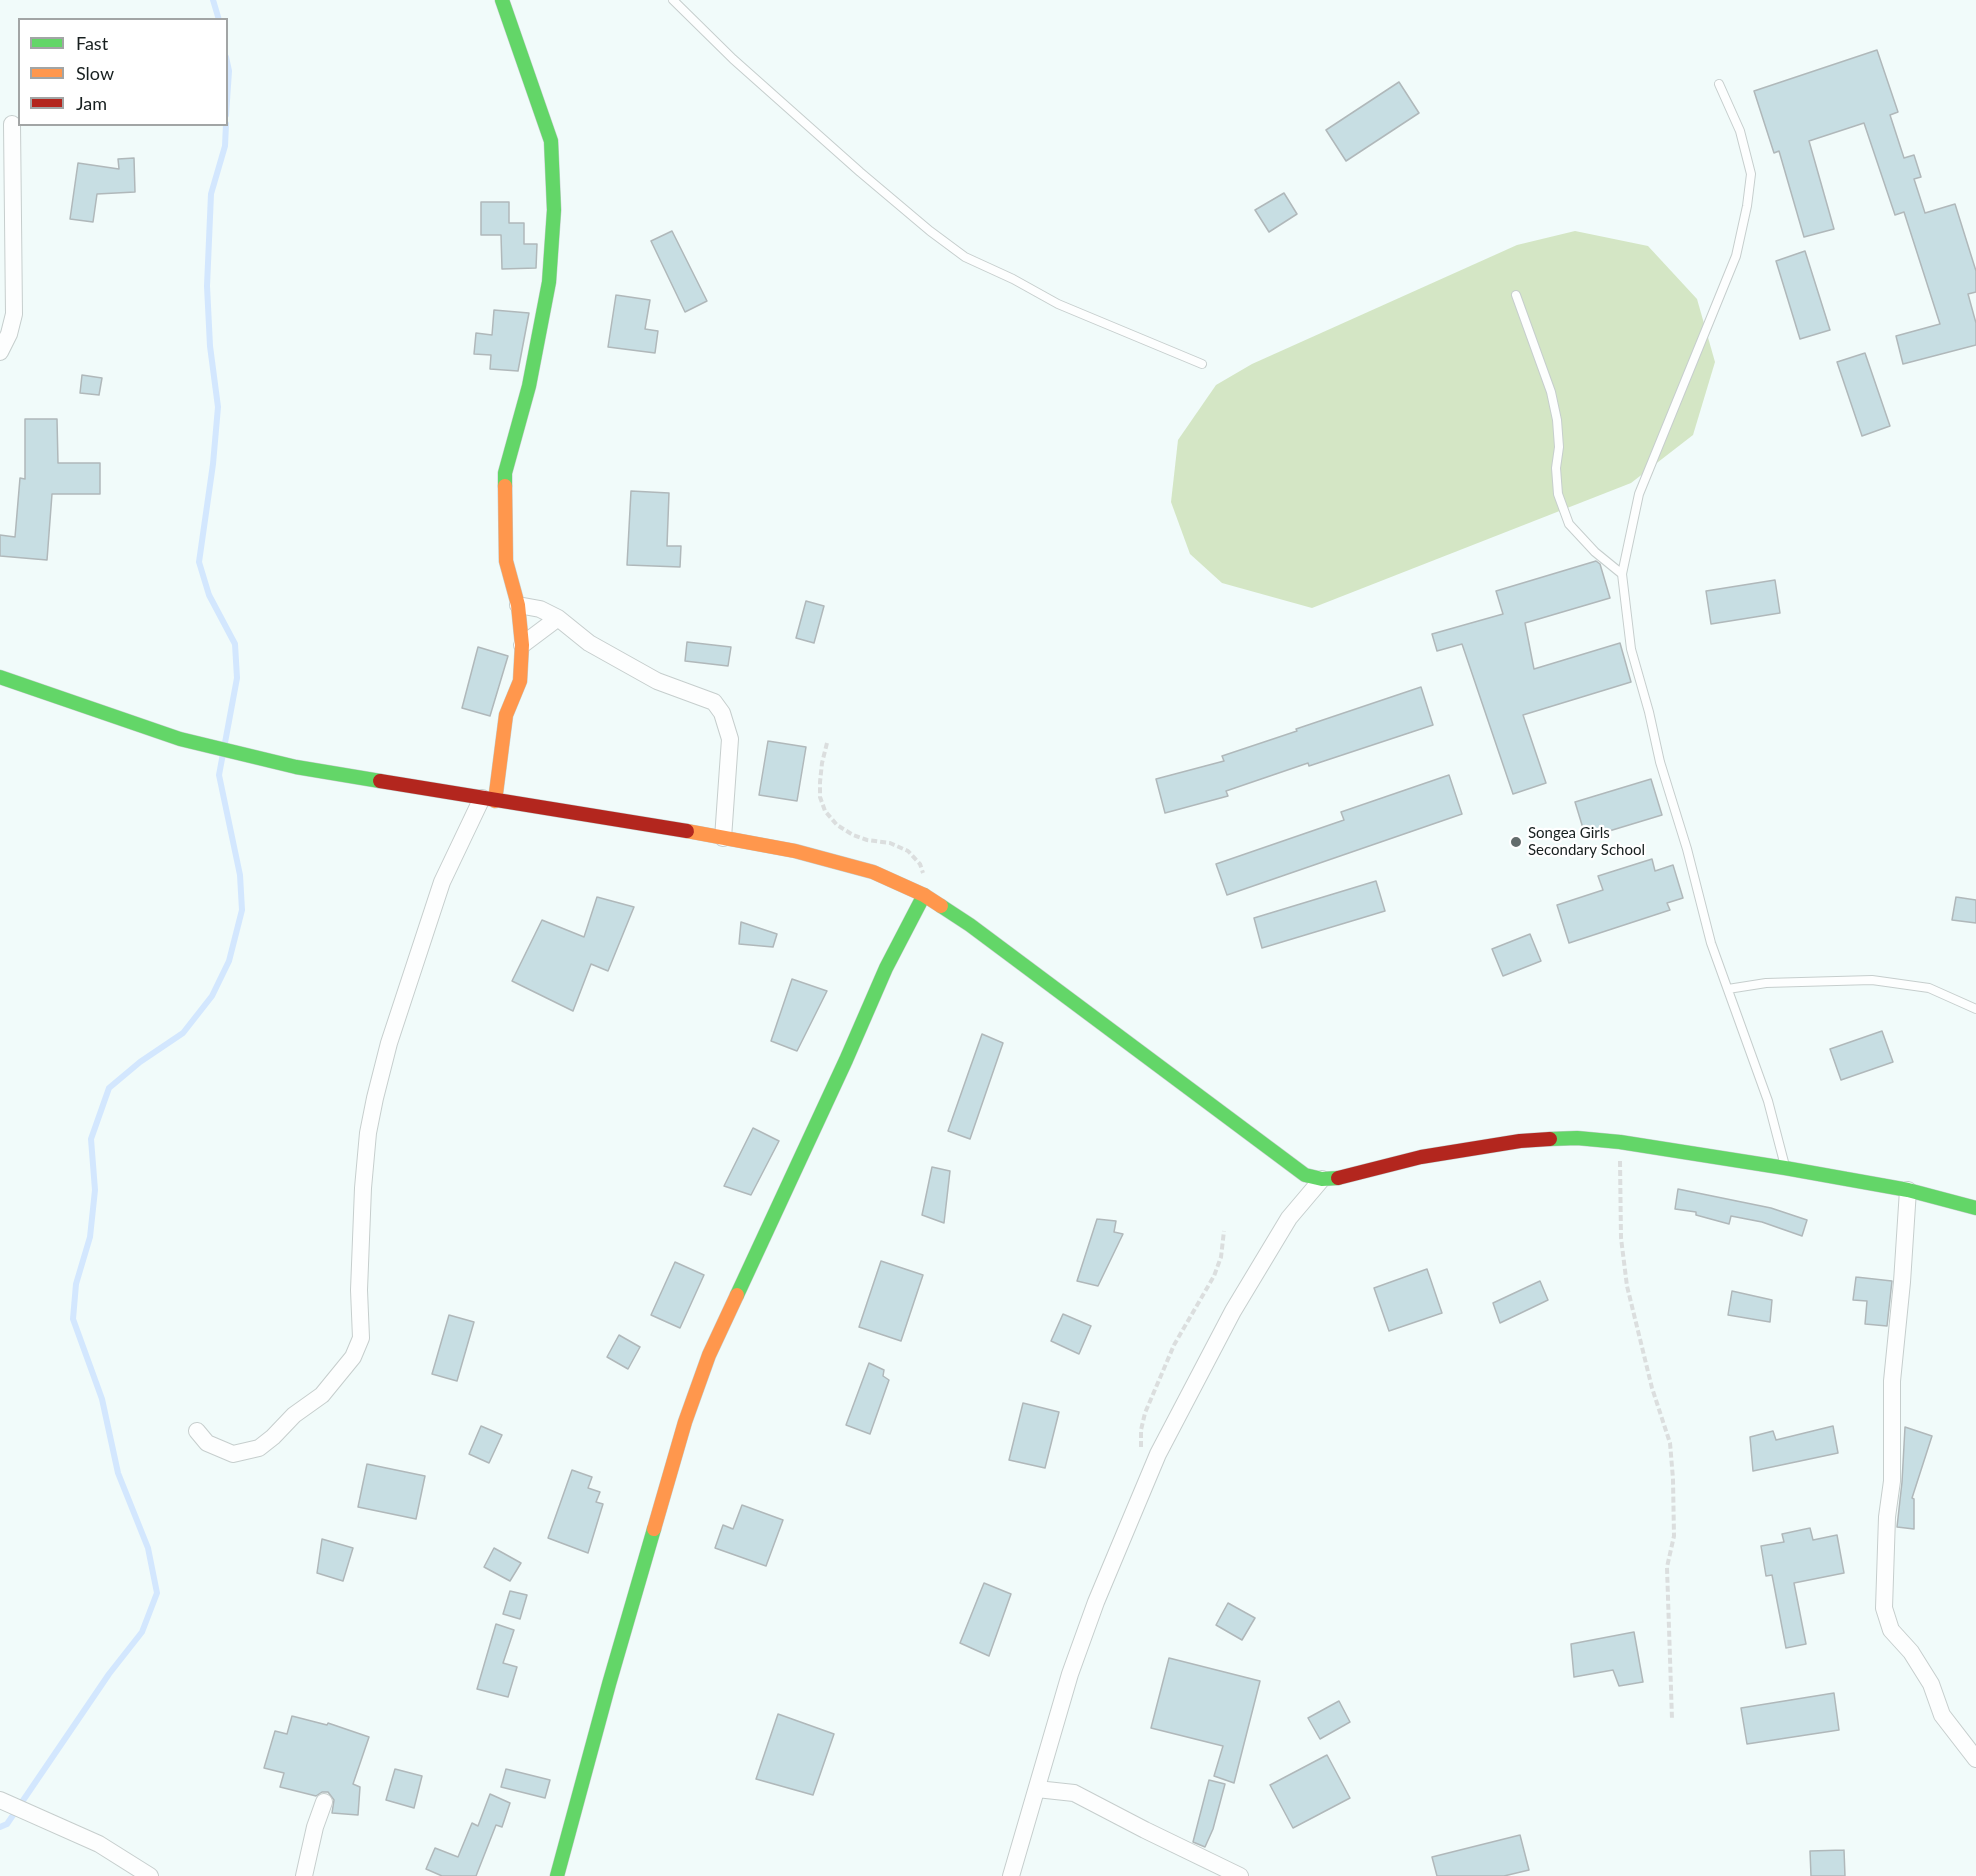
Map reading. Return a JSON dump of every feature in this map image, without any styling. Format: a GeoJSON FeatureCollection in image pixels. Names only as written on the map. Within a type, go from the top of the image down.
{"type":"FeatureCollection","features":[{"type":"Feature","properties":{"kind":"street"},"geometry":{"type":"LineString","coordinates":[[197,1431],[207,1443],[233,1454],[259,1448],[294,1415],[322,1395],[353,1357],[361,1338],[359,1290],[363,1188],[368,1133],[375,1098],[389,1043],[442,882],[488,800],[506,715],[520,681],[522,645],[518,605],[506,561],[505,473],[529,386],[549,282],[554,210],[551,141],[502,0]]}},
{"type":"Feature","properties":{"kind":"street"},"geometry":{"type":"LineString","coordinates":[[0,352],[9,334],[14,314],[12,124]]}},
{"type":"Feature","properties":{"kind":"street"},"geometry":{"type":"LineString","coordinates":[[518,605],[540,609],[558,618],[589,643],[657,681],[714,702],[722,712],[730,739],[723,838]]}},
{"type":"Feature","properties":{"kind":"street"},"geometry":{"type":"LineString","coordinates":[[522,645],[558,618]]}},
{"type":"Feature","properties":{"kind":"street"},"geometry":{"type":"LineString","coordinates":[[0,677],[180,739],[296,767],[795,851],[873,872],[923,895],[970,925],[1305,1175],[1322,1179],[1342,1178],[1421,1157],[1520,1141],[1577,1138],[1620,1142],[1785,1168],[1908,1190],[1976,1208]]}},
{"type":"Feature","properties":{"kind":"street"},"geometry":{"type":"LineString","coordinates":[[557,1876],[609,1684],[685,1422],[709,1355],[842,1070],[886,968],[923,895]]}},
{"type":"Feature","properties":{"kind":"street"},"geometry":{"type":"LineString","coordinates":[[1011,1876],[1071,1674],[1093,1612],[1158,1454],[1233,1311],[1289,1218],[1322,1179]]}},
{"type":"Feature","properties":{"kind":"street"},"geometry":{"type":"LineString","coordinates":[[1908,1190],[1892,1381],[1890,1423],[1892,1481],[1887,1517],[1884,1608],[1891,1630],[1911,1652],[1931,1683],[1942,1714],[1976,1759]]}},
{"type":"Feature","properties":{"kind":"street"},"geometry":{"type":"LineString","coordinates":[[1037,1789],[1074,1794],[1240,1876]]}},
{"type":"Feature","properties":{"kind":"street"},"geometry":{"type":"LineString","coordinates":[[0,1800],[99,1844],[150,1876]]}},
{"type":"Feature","properties":{"kind":"street"},"geometry":{"type":"LineString","coordinates":[[304,1876],[315,1827],[324,1802]]}},
{"type":"Feature","properties":{"kind":"lane"},"geometry":{"type":"LineString","coordinates":[[673,0],[860,172],[964,257],[1058,303],[1202,364]]}},
{"type":"Feature","properties":{"kind":"lane"},"geometry":{"type":"LineString","coordinates":[[1719,84],[1740,131],[1751,174],[1748,206],[1736,256],[1639,494],[1622,574],[1631,649],[1660,762],[1687,849],[1711,943],[1768,1101],[1785,1168]]}},
{"type":"Feature","properties":{"kind":"lane"},"geometry":{"type":"LineString","coordinates":[[1516,295],[1551,392],[1559,447],[1556,468],[1558,494],[1569,524],[1595,552],[1622,574]]}},
{"type":"Feature","properties":{"kind":"lane"},"geometry":{"type":"LineString","coordinates":[[1728,989],[1766,982],[1872,980],[1929,988],[1976,1009]]}},
{"type":"Feature","properties":{"kind":"path"},"geometry":{"type":"LineString","coordinates":[[827,743],[822,763],[820,797],[825,811],[837,825],[853,835],[867,840],[890,843],[908,851],[920,864],[924,877],[923,895]]}},
{"type":"Feature","properties":{"kind":"path"},"geometry":{"type":"LineString","coordinates":[[1620,1142],[1620,1217],[1627,1286],[1652,1388],[1670,1443],[1674,1536],[1667,1567],[1672,1719]]}},
{"type":"Feature","properties":{"kind":"path"},"geometry":{"type":"LineString","coordinates":[[1140,1449],[1145,1413],[1174,1345],[1214,1276],[1221,1257],[1224,1231]]}},
{"type":"Feature","properties":{"kind":"green space"},"geometry":{"type":"Polygon","coordinates":[[[1575,231],[1648,246],[1697,299],[1715,362],[1693,435],[1631,483],[1312,608],[1222,583],[1190,554],[1171,502],[1178,440],[1216,385],[1252,364],[1517,245],[1575,231]]]}},
{"type":"Feature","properties":{"kind":"building"},"geometry":{"type":"Polygon","coordinates":[[[1877,50],[1898,112],[1890,115],[1904,158],[1914,155],[1921,177],[1914,179],[1925,213],[1955,204],[1976,271],[1976,292],[1968,294],[1976,323],[1976,345],[1903,364],[1896,336],[1940,324],[1904,212],[1895,215],[1864,123],[1809,141],[1834,229],[1804,237],[1779,151],[1774,153],[1754,91],[1877,50]]]}},
{"type":"Feature","properties":{"kind":"building"},"geometry":{"type":"Polygon","coordinates":[[[1399,82],[1419,113],[1346,161],[1326,130],[1399,82]]]}},
{"type":"Feature","properties":{"kind":"building"},"geometry":{"type":"Polygon","coordinates":[[[134,158],[135,192],[97,194],[93,222],[70,219],[78,163],[119,169],[118,159],[134,158]]]}},
{"type":"Feature","properties":{"kind":"building"},"geometry":{"type":"Polygon","coordinates":[[[1284,193],[1297,214],[1269,232],[1255,210],[1284,193]]]}},
{"type":"Feature","properties":{"kind":"building"},"geometry":{"type":"Polygon","coordinates":[[[481,202],[509,202],[509,223],[524,223],[524,244],[537,244],[536,268],[502,269],[501,235],[481,235],[481,202]]]}},
{"type":"Feature","properties":{"kind":"building"},"geometry":{"type":"Polygon","coordinates":[[[672,231],[707,301],[685,312],[651,241],[672,231]]]}},
{"type":"Feature","properties":{"kind":"building"},"geometry":{"type":"Polygon","coordinates":[[[1805,251],[1830,330],[1800,339],[1776,261],[1805,251]]]}},
{"type":"Feature","properties":{"kind":"building"},"geometry":{"type":"Polygon","coordinates":[[[616,295],[650,300],[645,329],[658,331],[655,353],[608,347],[616,295]]]}},
{"type":"Feature","properties":{"kind":"building"},"geometry":{"type":"Polygon","coordinates":[[[494,310],[529,313],[518,371],[490,369],[491,355],[474,354],[476,333],[492,335],[494,310]]]}},
{"type":"Feature","properties":{"kind":"building"},"geometry":{"type":"Polygon","coordinates":[[[1865,353],[1890,426],[1862,436],[1837,362],[1865,353]]]}},
{"type":"Feature","properties":{"kind":"building"},"geometry":{"type":"Polygon","coordinates":[[[82,375],[102,378],[99,395],[80,393],[82,375]]]}},
{"type":"Feature","properties":{"kind":"building"},"geometry":{"type":"Polygon","coordinates":[[[25,419],[57,419],[58,463],[100,463],[100,494],[52,494],[47,560],[0,556],[0,535],[15,537],[20,478],[25,479],[25,419]]]}},
{"type":"Feature","properties":{"kind":"building"},"geometry":{"type":"Polygon","coordinates":[[[631,491],[669,493],[667,546],[681,546],[680,567],[627,565],[631,491]]]}},
{"type":"Feature","properties":{"kind":"building"},"geometry":{"type":"Polygon","coordinates":[[[1596,561],[1600,564],[1610,598],[1525,623],[1534,669],[1620,643],[1631,682],[1523,715],[1546,783],[1513,794],[1462,644],[1437,651],[1432,634],[1503,614],[1496,591],[1596,561]]]}},
{"type":"Feature","properties":{"kind":"building"},"geometry":{"type":"Polygon","coordinates":[[[1775,580],[1780,613],[1711,624],[1706,591],[1775,580]]]}},
{"type":"Feature","properties":{"kind":"building"},"geometry":{"type":"Polygon","coordinates":[[[806,601],[824,606],[814,643],[796,638],[806,601]]]}},
{"type":"Feature","properties":{"kind":"building"},"geometry":{"type":"Polygon","coordinates":[[[687,642],[731,647],[728,666],[685,661],[687,642]]]}},
{"type":"Feature","properties":{"kind":"building"},"geometry":{"type":"Polygon","coordinates":[[[478,647],[508,656],[490,716],[462,708],[478,647]]]}},
{"type":"Feature","properties":{"kind":"building"},"geometry":{"type":"Polygon","coordinates":[[[1421,687],[1433,725],[1226,791],[1228,796],[1165,813],[1156,779],[1224,761],[1222,756],[1421,687]]]}},
{"type":"Feature","properties":{"kind":"building"},"geometry":{"type":"Polygon","coordinates":[[[768,741],[806,747],[797,801],[759,795],[768,741]]]}},
{"type":"Feature","properties":{"kind":"building"},"geometry":{"type":"Polygon","coordinates":[[[1449,775],[1462,814],[1227,895],[1216,864],[1344,820],[1341,812],[1449,775]]]}},
{"type":"Feature","properties":{"kind":"building"},"geometry":{"type":"Polygon","coordinates":[[[1651,779],[1662,815],[1586,838],[1575,802],[1651,779]]]}},
{"type":"Feature","properties":{"kind":"building"},"geometry":{"type":"Polygon","coordinates":[[[1652,859],[1655,871],[1673,865],[1683,898],[1667,903],[1670,910],[1569,943],[1557,905],[1603,890],[1598,876],[1652,859]]]}},
{"type":"Feature","properties":{"kind":"building"},"geometry":{"type":"Polygon","coordinates":[[[1376,881],[1385,911],[1262,948],[1254,918],[1376,881]]]}},
{"type":"Feature","properties":{"kind":"building"},"geometry":{"type":"Polygon","coordinates":[[[597,897],[634,907],[608,971],[591,964],[573,1011],[512,981],[542,920],[584,937],[597,897]]]}},
{"type":"Feature","properties":{"kind":"building"},"geometry":{"type":"Polygon","coordinates":[[[1956,897],[1976,900],[1976,923],[1952,920],[1956,897]]]}},
{"type":"Feature","properties":{"kind":"building"},"geometry":{"type":"Polygon","coordinates":[[[741,922],[777,934],[773,947],[739,944],[741,922]]]}},
{"type":"Feature","properties":{"kind":"building"},"geometry":{"type":"Polygon","coordinates":[[[1530,934],[1541,961],[1503,976],[1492,949],[1530,934]]]}},
{"type":"Feature","properties":{"kind":"building"},"geometry":{"type":"Polygon","coordinates":[[[792,979],[827,991],[797,1051],[771,1041],[792,979]]]}},
{"type":"Feature","properties":{"kind":"building"},"geometry":{"type":"Polygon","coordinates":[[[1882,1031],[1893,1062],[1841,1080],[1830,1049],[1882,1031]]]}},
{"type":"Feature","properties":{"kind":"building"},"geometry":{"type":"Polygon","coordinates":[[[982,1034],[1003,1043],[970,1139],[948,1131],[982,1034]]]}},
{"type":"Feature","properties":{"kind":"building"},"geometry":{"type":"Polygon","coordinates":[[[753,1128],[779,1141],[751,1195],[724,1186],[753,1128]]]}},
{"type":"Feature","properties":{"kind":"building"},"geometry":{"type":"Polygon","coordinates":[[[932,1167],[950,1171],[944,1223],[922,1215],[932,1167]]]}},
{"type":"Feature","properties":{"kind":"building"},"geometry":{"type":"Polygon","coordinates":[[[1678,1189],[1771,1208],[1807,1220],[1802,1236],[1762,1222],[1731,1216],[1729,1224],[1696,1215],[1696,1212],[1675,1209],[1678,1189]]]}},
{"type":"Feature","properties":{"kind":"building"},"geometry":{"type":"Polygon","coordinates":[[[1097,1219],[1116,1221],[1114,1232],[1123,1234],[1098,1286],[1077,1281],[1097,1219]]]}},
{"type":"Feature","properties":{"kind":"building"},"geometry":{"type":"Polygon","coordinates":[[[881,1261],[923,1275],[901,1341],[859,1327],[881,1261]]]}},
{"type":"Feature","properties":{"kind":"building"},"geometry":{"type":"Polygon","coordinates":[[[675,1262],[704,1275],[680,1328],[651,1315],[675,1262]]]}},
{"type":"Feature","properties":{"kind":"building"},"geometry":{"type":"Polygon","coordinates":[[[1427,1269],[1442,1313],[1389,1331],[1374,1288],[1427,1269]]]}},
{"type":"Feature","properties":{"kind":"building"},"geometry":{"type":"Polygon","coordinates":[[[1856,1277],[1892,1281],[1887,1326],[1865,1324],[1867,1301],[1853,1300],[1856,1277]]]}},
{"type":"Feature","properties":{"kind":"building"},"geometry":{"type":"Polygon","coordinates":[[[1540,1281],[1548,1300],[1500,1323],[1493,1303],[1540,1281]]]}},
{"type":"Feature","properties":{"kind":"building"},"geometry":{"type":"Polygon","coordinates":[[[1732,1291],[1772,1300],[1770,1322],[1728,1315],[1732,1291]]]}},
{"type":"Feature","properties":{"kind":"building"},"geometry":{"type":"Polygon","coordinates":[[[1063,1314],[1091,1326],[1079,1354],[1051,1341],[1063,1314]]]}},
{"type":"Feature","properties":{"kind":"building"},"geometry":{"type":"Polygon","coordinates":[[[449,1315],[474,1322],[457,1381],[432,1374],[449,1315]]]}},
{"type":"Feature","properties":{"kind":"building"},"geometry":{"type":"Polygon","coordinates":[[[619,1335],[640,1347],[628,1369],[607,1357],[619,1335]]]}},
{"type":"Feature","properties":{"kind":"building"},"geometry":{"type":"Polygon","coordinates":[[[869,1363],[884,1370],[883,1376],[889,1380],[870,1434],[846,1425],[869,1363]]]}},
{"type":"Feature","properties":{"kind":"building"},"geometry":{"type":"Polygon","coordinates":[[[1023,1403],[1059,1412],[1045,1468],[1009,1460],[1023,1403]]]}},
{"type":"Feature","properties":{"kind":"building"},"geometry":{"type":"Polygon","coordinates":[[[481,1426],[502,1435],[489,1463],[469,1454],[481,1426]]]}},
{"type":"Feature","properties":{"kind":"building"},"geometry":{"type":"Polygon","coordinates":[[[1833,1426],[1838,1453],[1753,1471],[1750,1437],[1773,1431],[1776,1440],[1833,1426]]]}},
{"type":"Feature","properties":{"kind":"building"},"geometry":{"type":"Polygon","coordinates":[[[1905,1427],[1932,1436],[1912,1498],[1914,1499],[1914,1529],[1897,1527],[1905,1427]]]}},
{"type":"Feature","properties":{"kind":"building"},"geometry":{"type":"Polygon","coordinates":[[[367,1464],[425,1476],[416,1519],[358,1507],[367,1464]]]}},
{"type":"Feature","properties":{"kind":"building"},"geometry":{"type":"Polygon","coordinates":[[[572,1470],[592,1477],[588,1488],[600,1492],[596,1502],[603,1504],[588,1553],[548,1538],[572,1470]]]}},
{"type":"Feature","properties":{"kind":"building"},"geometry":{"type":"Polygon","coordinates":[[[742,1505],[783,1520],[766,1566],[715,1548],[723,1525],[733,1529],[742,1505]]]}},
{"type":"Feature","properties":{"kind":"building"},"geometry":{"type":"Polygon","coordinates":[[[1810,1528],[1813,1540],[1837,1535],[1844,1573],[1794,1583],[1806,1644],[1786,1648],[1772,1575],[1766,1576],[1761,1546],[1784,1542],[1782,1534],[1810,1528]]]}},
{"type":"Feature","properties":{"kind":"building"},"geometry":{"type":"Polygon","coordinates":[[[322,1539],[353,1548],[343,1581],[317,1573],[322,1539]]]}},
{"type":"Feature","properties":{"kind":"building"},"geometry":{"type":"Polygon","coordinates":[[[494,1548],[521,1563],[510,1581],[484,1567],[494,1548]]]}},
{"type":"Feature","properties":{"kind":"building"},"geometry":{"type":"Polygon","coordinates":[[[984,1583],[1011,1594],[989,1656],[960,1643],[984,1583]]]}},
{"type":"Feature","properties":{"kind":"building"},"geometry":{"type":"Polygon","coordinates":[[[510,1591],[527,1595],[520,1619],[503,1614],[510,1591]]]}},
{"type":"Feature","properties":{"kind":"building"},"geometry":{"type":"Polygon","coordinates":[[[1228,1603],[1255,1618],[1242,1640],[1216,1625],[1228,1603]]]}},
{"type":"Feature","properties":{"kind":"building"},"geometry":{"type":"Polygon","coordinates":[[[496,1624],[514,1630],[503,1663],[517,1667],[508,1697],[477,1689],[496,1624]]]}},
{"type":"Feature","properties":{"kind":"building"},"geometry":{"type":"Polygon","coordinates":[[[1634,1632],[1643,1682],[1619,1686],[1613,1670],[1574,1677],[1571,1644],[1634,1632]]]}},
{"type":"Feature","properties":{"kind":"building"},"geometry":{"type":"Polygon","coordinates":[[[1169,1658],[1260,1681],[1234,1783],[1214,1776],[1223,1746],[1151,1728],[1169,1658]]]}},
{"type":"Feature","properties":{"kind":"building"},"geometry":{"type":"Polygon","coordinates":[[[1834,1693],[1839,1730],[1747,1744],[1741,1708],[1834,1693]]]}},
{"type":"Feature","properties":{"kind":"building"},"geometry":{"type":"Polygon","coordinates":[[[1339,1701],[1350,1722],[1320,1739],[1308,1718],[1339,1701]]]}},
{"type":"Feature","properties":{"kind":"building"},"geometry":{"type":"Polygon","coordinates":[[[778,1714],[834,1734],[813,1795],[756,1779],[778,1714]]]}},
{"type":"Feature","properties":{"kind":"building"},"geometry":{"type":"Polygon","coordinates":[[[292,1716],[327,1725],[328,1723],[369,1737],[353,1784],[360,1787],[358,1815],[332,1813],[334,1800],[328,1792],[322,1792],[316,1796],[280,1787],[284,1773],[264,1768],[275,1731],[287,1734],[292,1716]]]}},
{"type":"Feature","properties":{"kind":"building"},"geometry":{"type":"Polygon","coordinates":[[[1327,1755],[1350,1798],[1293,1828],[1270,1785],[1327,1755]]]}},
{"type":"Feature","properties":{"kind":"building"},"geometry":{"type":"Polygon","coordinates":[[[395,1769],[422,1776],[414,1808],[386,1800],[395,1769]]]}},
{"type":"Feature","properties":{"kind":"building"},"geometry":{"type":"Polygon","coordinates":[[[506,1769],[550,1780],[545,1798],[501,1787],[506,1769]]]}},
{"type":"Feature","properties":{"kind":"building"},"geometry":{"type":"Polygon","coordinates":[[[1209,1780],[1225,1784],[1213,1829],[1205,1847],[1193,1842],[1209,1780]]]}},
{"type":"Feature","properties":{"kind":"building"},"geometry":{"type":"Polygon","coordinates":[[[490,1794],[510,1803],[502,1827],[496,1825],[476,1876],[442,1876],[426,1869],[435,1848],[458,1857],[472,1823],[478,1826],[490,1794]]]}},
{"type":"Feature","properties":{"kind":"building"},"geometry":{"type":"Polygon","coordinates":[[[1520,1835],[1529,1870],[1504,1876],[1437,1876],[1432,1857],[1520,1835]]]}},
{"type":"Feature","properties":{"kind":"building"},"geometry":{"type":"Polygon","coordinates":[[[1844,1850],[1845,1876],[1811,1876],[1810,1851],[1844,1850]]]}},
{"type":"Feature","properties":{"kind":"waterway"},"geometry":{"type":"LineString","coordinates":[[213,0],[218,18]]}},
{"type":"Feature","properties":{"kind":"waterway"},"geometry":{"type":"LineString","coordinates":[[228,66],[228,86]]}},
{"type":"Feature","properties":{"kind":"waterway"},"geometry":{"type":"LineString","coordinates":[[0,1827],[7,1824],[109,1674],[142,1632],[157,1593],[148,1548],[118,1473],[102,1399],[73,1319],[76,1284],[90,1237],[95,1190],[91,1139],[109,1088],[140,1062],[183,1033],[212,996],[229,961],[242,910],[240,875],[219,775],[237,678],[235,644],[209,595],[199,562],[213,464],[218,407],[210,346],[207,286],[211,194],[225,146],[226,126]]}},
{"type":"Feature","properties":{"kind":"traffic: fast"},"geometry":{"type":"LineString","coordinates":[[502,0],[551,141],[554,210],[549,282],[529,386],[505,473],[505,486]]}},
{"type":"Feature","properties":{"kind":"traffic: fast"},"geometry":{"type":"LineString","coordinates":[[0,677],[180,739],[296,767],[380,781]]}},
{"type":"Feature","properties":{"kind":"traffic: fast"},"geometry":{"type":"LineString","coordinates":[[737,1295],[886,968],[924,895]]}},
{"type":"Feature","properties":{"kind":"traffic: fast"},"geometry":{"type":"LineString","coordinates":[[941,906],[970,925],[1305,1175],[1322,1179],[1338,1178]]}},
{"type":"Feature","properties":{"kind":"traffic: fast"},"geometry":{"type":"LineString","coordinates":[[1550,1139],[1577,1138],[1620,1142],[1785,1168],[1908,1190],[1976,1208]]}},
{"type":"Feature","properties":{"kind":"traffic: fast"},"geometry":{"type":"LineString","coordinates":[[557,1876],[654,1529]]}},
{"type":"Feature","properties":{"kind":"traffic: slow"},"geometry":{"type":"LineString","coordinates":[[495,801],[506,715],[520,681],[522,645],[518,605],[506,561],[505,486]]}},
{"type":"Feature","properties":{"kind":"traffic: slow"},"geometry":{"type":"LineString","coordinates":[[687,831],[795,851],[873,872],[924,895],[941,906]]}},
{"type":"Feature","properties":{"kind":"traffic: slow"},"geometry":{"type":"LineString","coordinates":[[654,1529],[685,1422],[709,1355],[737,1295]]}},
{"type":"Feature","properties":{"kind":"traffic: jam"},"geometry":{"type":"LineString","coordinates":[[380,781],[687,831]]}},
{"type":"Feature","properties":{"kind":"traffic: jam"},"geometry":{"type":"LineString","coordinates":[[1338,1178],[1421,1157],[1520,1141],[1550,1139]]}},
{"type":"Feature","properties":{"kind":"place","name":"Songea Girls Secondary School"},"geometry":{"type":"Point","coordinates":[1516,842]}}]}
